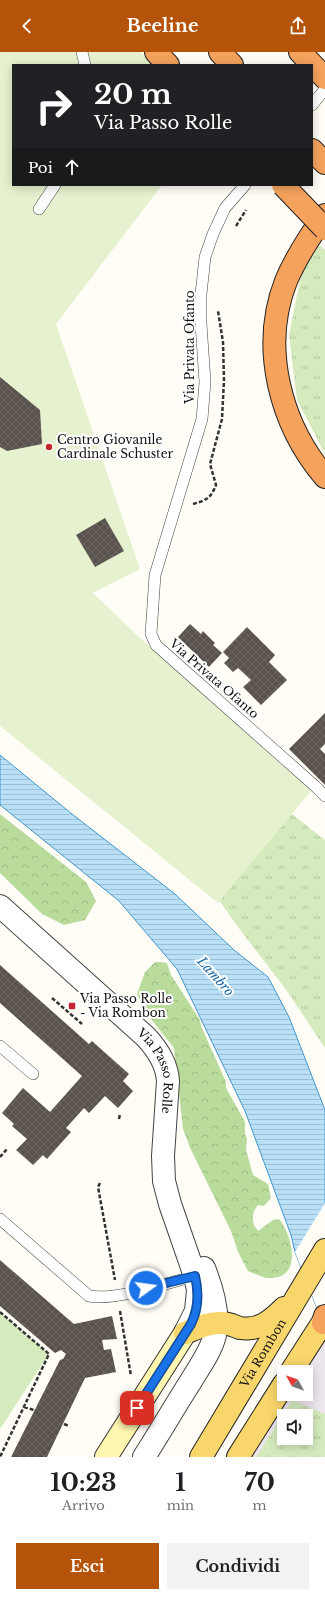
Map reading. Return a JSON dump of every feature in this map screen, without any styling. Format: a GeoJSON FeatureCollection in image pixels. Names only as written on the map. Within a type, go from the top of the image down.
{"type":"FeatureCollection","features":[{"type":"Feature","properties":{"kind":"highway"},"geometry":{"type":"LineString","coordinates":[[156,52],[167,64]]}},
{"type":"Feature","properties":{"kind":"highway"},"geometry":{"type":"LineString","coordinates":[[220,52],[231,64]]}},
{"type":"Feature","properties":{"kind":"highway"},"geometry":{"type":"LineString","coordinates":[[300,52],[312,64]]}},
{"type":"Feature","properties":{"kind":"highway"},"geometry":{"type":"LineString","coordinates":[[313,66],[325,78]]}},
{"type":"Feature","properties":{"kind":"highway"},"geometry":{"type":"LineString","coordinates":[[313,151],[325,163]]}},
{"type":"Feature","properties":{"kind":"highway"},"geometry":{"type":"LineString","coordinates":[[284,186],[325,229]]}},
{"type":"Feature","properties":{"kind":"highway"},"geometry":{"type":"LineString","coordinates":[[325,216],[310,236],[286,282],[275,328],[277,376],[282,398],[292,426],[303,446],[325,477]]}},
{"type":"Feature","properties":{"kind":"main road","name":"Via Rombon"},"geometry":{"type":"LineString","coordinates":[[201,1457],[325,1250]]}},
{"type":"Feature","properties":{"kind":"main road"},"geometry":{"type":"LineString","coordinates":[[185,1333],[198,1327],[216,1323],[243,1328],[257,1327],[273,1319],[301,1289]]}},
{"type":"Feature","properties":{"kind":"main road"},"geometry":{"type":"LineString","coordinates":[[295,1365],[324,1319]]}},
{"type":"Feature","properties":{"kind":"main road"},"geometry":{"type":"LineString","coordinates":[[238,1457],[277,1395]]}},
{"type":"Feature","properties":{"kind":"street","name":"Via Passo Rolle"},"geometry":{"type":"LineString","coordinates":[[0,906],[146,1037],[162,1059],[168,1081],[163,1171],[165,1187],[170,1204],[195,1265],[210,1287],[216,1323]]}},
{"type":"Feature","properties":{"kind":"street","name":"Via Passo Rolle"},"geometry":{"type":"LineString","coordinates":[[185,1333],[196,1310],[198,1290],[195,1265]]}},
{"type":"Feature","properties":{"kind":"street"},"geometry":{"type":"LineString","coordinates":[[144,1457],[206,1356],[215,1336],[216,1323]]}},
{"type":"Feature","properties":{"kind":"street"},"geometry":{"type":"LineString","coordinates":[[106,1457],[185,1333]]}},
{"type":"Feature","properties":{"kind":"lane"},"geometry":{"type":"LineString","coordinates":[[82,52],[85,64]]}},
{"type":"Feature","properties":{"kind":"lane"},"geometry":{"type":"LineString","coordinates":[[313,104],[325,89]]}},
{"type":"Feature","properties":{"kind":"lane"},"geometry":{"type":"LineString","coordinates":[[39,209],[54,186]]}},
{"type":"Feature","properties":{"kind":"lane","name":"Via Privata Ofanto"},"geometry":{"type":"LineString","coordinates":[[244,186],[225,208],[205,257],[201,294],[201,324],[206,382],[202,419],[155,575],[151,634],[156,645],[325,796]]}},
{"type":"Feature","properties":{"kind":"lane"},"geometry":{"type":"LineString","coordinates":[[0,1046],[33,1074]]}},
{"type":"Feature","properties":{"kind":"lane"},"geometry":{"type":"LineString","coordinates":[[0,1219],[89,1296],[100,1298],[118,1296],[195,1265]]}},
{"type":"Feature","properties":{"kind":"path"},"geometry":{"type":"LineString","coordinates":[[233,230],[249,205]]}},
{"type":"Feature","properties":{"kind":"path"},"geometry":{"type":"LineString","coordinates":[[177,504],[190,504],[204,501],[212,495],[216,485],[210,464],[222,419],[224,380],[223,342],[217,308]]}},
{"type":"Feature","properties":{"kind":"path"},"geometry":{"type":"LineString","coordinates":[[52,998],[82,1024]]}},
{"type":"Feature","properties":{"kind":"path"},"geometry":{"type":"LineString","coordinates":[[119,1119],[120,1114]]}},
{"type":"Feature","properties":{"kind":"path"},"geometry":{"type":"LineString","coordinates":[[0,1157],[7,1149]]}},
{"type":"Feature","properties":{"kind":"path"},"geometry":{"type":"LineString","coordinates":[[0,1312],[49,1354],[0,1457]]}},
{"type":"Feature","properties":{"kind":"path"},"geometry":{"type":"LineString","coordinates":[[24,1407],[34,1410]]}},
{"type":"Feature","properties":{"kind":"path"},"geometry":{"type":"LineString","coordinates":[[64,1424],[69,1426]]}},
{"type":"Feature","properties":{"kind":"shaded area"},"geometry":{"type":"Polygon","coordinates":[[[325,1329],[325,1457],[238,1457],[279,1401],[313,1401],[313,1365],[297,1365],[325,1329]]]}},
{"type":"Feature","properties":{"kind":"green space","name":"Centro Giovanile Cardinale Schuster"},"geometry":{"type":"Polygon","coordinates":[[[0,52],[141,52],[152,64],[12,64],[12,186],[161,186],[56,324],[140,569],[93,593],[139,637],[311,791],[218,903],[0,726],[0,52]]]}},
{"type":"Feature","properties":{"kind":"green space"},"geometry":{"type":"Polygon","coordinates":[[[316,242],[325,250],[325,454],[297,400],[289,335],[302,270],[316,242]]]}},
{"type":"Feature","properties":{"kind":"green space"},"geometry":{"type":"Polygon","coordinates":[[[288,811],[325,840],[325,1048],[287,991],[235,923],[210,887],[288,811]]]}},
{"type":"Feature","properties":{"kind":"green space"},"geometry":{"type":"Polygon","coordinates":[[[0,814],[86,882],[96,901],[85,920],[64,925],[42,914],[0,873],[0,814]]]}},
{"type":"Feature","properties":{"kind":"green space"},"geometry":{"type":"Polygon","coordinates":[[[155,962],[167,963],[171,975],[200,1020],[201,1026],[226,1082],[226,1088],[245,1122],[245,1134],[247,1139],[246,1150],[253,1175],[268,1184],[271,1198],[264,1206],[258,1205],[254,1211],[254,1225],[258,1231],[273,1220],[279,1219],[287,1232],[292,1250],[290,1267],[285,1273],[278,1277],[266,1278],[248,1271],[238,1252],[231,1231],[191,1150],[183,1129],[174,1048],[147,1014],[137,994],[145,972],[155,962]]]}},
{"type":"Feature","properties":{"kind":"green space"},"geometry":{"type":"Polygon","coordinates":[[[0,1312],[49,1354],[0,1429],[0,1312]]]}},
{"type":"Feature","properties":{"kind":"green space"},"geometry":{"type":"Polygon","coordinates":[[[291,1401],[294,1401],[325,1414],[325,1457],[256,1457],[277,1424],[277,1445],[313,1445],[313,1409],[286,1409],[291,1401]]]}},
{"type":"Feature","properties":{"kind":"water","name":"Lambro"},"geometry":{"type":"Polygon","coordinates":[[[0,755],[72,814],[175,894],[234,950],[268,977],[289,1017],[325,1110],[325,1329],[295,1252],[291,1235],[245,1111],[177,969],[119,901],[0,805],[0,755]]]}},
{"type":"Feature","properties":{"kind":"pier"},"geometry":{"type":"Polygon","coordinates":[[[325,1203],[325,1329],[295,1252],[325,1203]]]}},
{"type":"Feature","properties":{"kind":"building"},"geometry":{"type":"Polygon","coordinates":[[[0,377],[40,410],[42,444],[7,451],[0,447],[0,377]]]}},
{"type":"Feature","properties":{"kind":"building"},"geometry":{"type":"Polygon","coordinates":[[[105,518],[124,551],[95,567],[76,535],[105,518]]]}},
{"type":"Feature","properties":{"kind":"building"},"geometry":{"type":"Polygon","coordinates":[[[190,624],[201,634],[203,631],[215,643],[213,645],[222,653],[209,667],[178,637],[190,624]]]}},
{"type":"Feature","properties":{"kind":"building"},"geometry":{"type":"Polygon","coordinates":[[[247,627],[275,655],[269,662],[287,680],[261,705],[243,687],[251,680],[238,668],[233,672],[224,663],[229,658],[223,652],[247,627]]]}},
{"type":"Feature","properties":{"kind":"building"},"geometry":{"type":"Polygon","coordinates":[[[325,713],[325,744],[320,749],[325,754],[325,785],[289,749],[325,713]]]}},
{"type":"Feature","properties":{"kind":"building"},"geometry":{"type":"Polygon","coordinates":[[[0,965],[89,1044],[92,1041],[129,1074],[123,1081],[133,1091],[118,1108],[105,1096],[89,1113],[84,1108],[66,1128],[71,1132],[47,1159],[43,1155],[33,1165],[16,1150],[27,1139],[12,1126],[14,1124],[2,1113],[23,1088],[50,1112],[82,1076],[0,1003],[0,965]]]}},
{"type":"Feature","properties":{"kind":"building"},"geometry":{"type":"Polygon","coordinates":[[[0,1260],[74,1324],[112,1316],[117,1339],[102,1340],[104,1350],[111,1349],[116,1372],[85,1378],[47,1457],[11,1457],[60,1360],[63,1359],[66,1354],[61,1350],[55,1353],[0,1306],[0,1260]]]}},
{"type":"Feature","properties":{"kind":"place","name":"Centro Giovanile Cardinale Schuster"},"geometry":{"type":"Point","coordinates":[49,447]}},
{"type":"Feature","properties":{"kind":"place","name":"Via Passo Rolle - Via Rombon"},"geometry":{"type":"Point","coordinates":[72,1006]}},
{"type":"Feature","properties":{"kind":"route"},"geometry":{"type":"LineString","coordinates":[[137,1408],[191,1324],[194,1318],[198,1297],[195,1276],[146,1288]]}}]}
